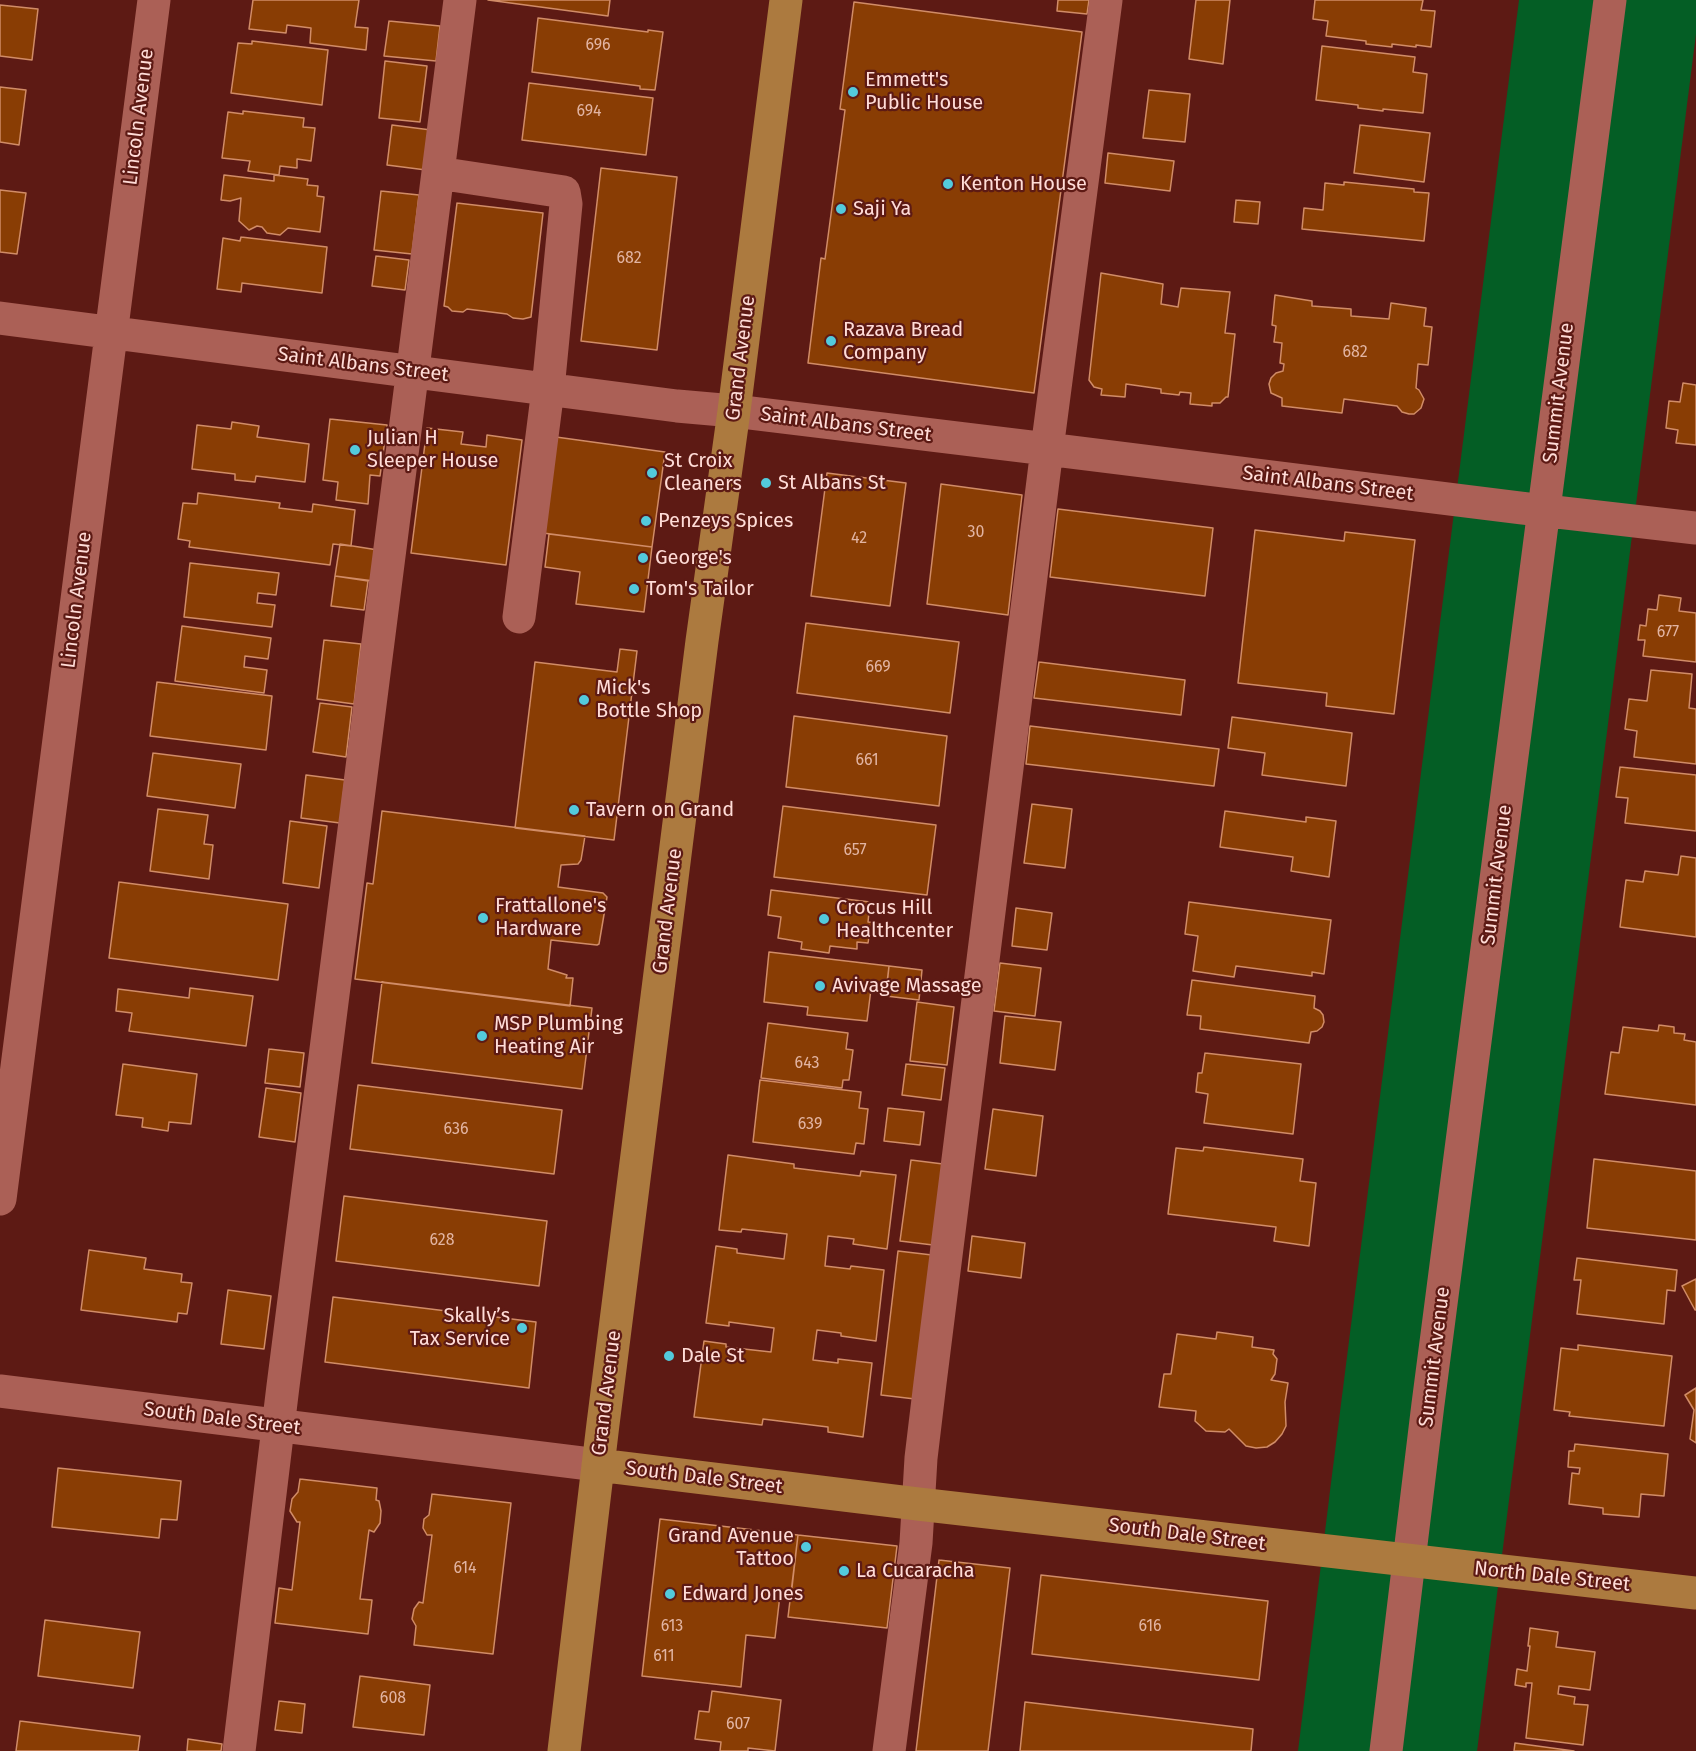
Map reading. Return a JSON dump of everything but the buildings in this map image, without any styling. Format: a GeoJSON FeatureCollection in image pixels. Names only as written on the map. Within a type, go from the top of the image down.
{"type":"FeatureCollection","features":[{"type":"Feature","properties":{"kind":"main road","name":"Grand Avenue"},"geometry":{"type":"LineString","coordinates":[[564,1751],[702,641],[734,411],[786,0]]}},
{"type":"Feature","properties":{"kind":"main road","name":"South Dale Street"},"geometry":{"type":"LineString","coordinates":[[598,1466],[1409,1560]]}},
{"type":"Feature","properties":{"kind":"main road","name":"North Dale Street"},"geometry":{"type":"LineString","coordinates":[[1409,1560],[1696,1593]]}},
{"type":"Feature","properties":{"kind":"street","name":"Lincoln Avenue"},"geometry":{"type":"LineString","coordinates":[[0,1199],[154,0]]}},
{"type":"Feature","properties":{"kind":"street"},"geometry":{"type":"LineString","coordinates":[[239,1751],[278,1426],[460,0]]}},
{"type":"Feature","properties":{"kind":"street"},"geometry":{"type":"LineString","coordinates":[[890,1751],[916,1543],[924,1426],[1106,0]]}},
{"type":"Feature","properties":{"kind":"street","name":"Summit Avenue"},"geometry":{"type":"LineString","coordinates":[[1386,1751],[1610,0]]}},
{"type":"Feature","properties":{"kind":"street"},"geometry":{"type":"LineString","coordinates":[[438,173],[564,192],[566,204],[548,389],[519,617]]}},
{"type":"Feature","properties":{"kind":"street","name":"Saint Albans Street"},"geometry":{"type":"LineString","coordinates":[[0,318],[677,406],[734,411],[1696,528]]}},
{"type":"Feature","properties":{"kind":"street","name":"South Dale Street"},"geometry":{"type":"LineString","coordinates":[[0,1391],[598,1466]]}},
{"type":"Feature","properties":{"kind":"green space"},"geometry":{"type":"Polygon","coordinates":[[[1519,0],[1696,0],[1696,34],[1477,1751],[1298,1751],[1331,1483],[1519,0]]]}},
{"type":"Feature","properties":{"kind":"place","name":"Emmett's Public House"},"geometry":{"type":"Point","coordinates":[853,92]}},
{"type":"Feature","properties":{"kind":"place","name":"Kenton House"},"geometry":{"type":"Point","coordinates":[948,184]}},
{"type":"Feature","properties":{"kind":"place","name":"Saji Ya"},"geometry":{"type":"Point","coordinates":[841,209]}},
{"type":"Feature","properties":{"kind":"place","name":"Razava Bread Company"},"geometry":{"type":"Point","coordinates":[831,341]}},
{"type":"Feature","properties":{"kind":"place","name":"Julian H Sleeper House"},"geometry":{"type":"Point","coordinates":[355,450]}},
{"type":"Feature","properties":{"kind":"place","name":"St Croix Cleaners"},"geometry":{"type":"Point","coordinates":[652,473]}},
{"type":"Feature","properties":{"kind":"place","name":"St Albans St"},"geometry":{"type":"Point","coordinates":[766,483]}},
{"type":"Feature","properties":{"kind":"place","name":"Penzeys Spices"},"geometry":{"type":"Point","coordinates":[646,521]}},
{"type":"Feature","properties":{"kind":"place","name":"George's"},"geometry":{"type":"Point","coordinates":[643,558]}},
{"type":"Feature","properties":{"kind":"place","name":"Tom's Tailor"},"geometry":{"type":"Point","coordinates":[634,589]}},
{"type":"Feature","properties":{"kind":"place","name":"Mick's Bottle Shop"},"geometry":{"type":"Point","coordinates":[584,700]}},
{"type":"Feature","properties":{"kind":"place","name":"Tavern on Grand"},"geometry":{"type":"Point","coordinates":[574,810]}},
{"type":"Feature","properties":{"kind":"place","name":"Frattallone's Hardware"},"geometry":{"type":"Point","coordinates":[483,918]}},
{"type":"Feature","properties":{"kind":"place","name":"Crocus Hill Healthcenter"},"geometry":{"type":"Point","coordinates":[824,919]}},
{"type":"Feature","properties":{"kind":"place","name":"Avivage Massage"},"geometry":{"type":"Point","coordinates":[820,986]}},
{"type":"Feature","properties":{"kind":"place","name":"MSP Plumbing Heating Air"},"geometry":{"type":"Point","coordinates":[482,1036]}},
{"type":"Feature","properties":{"kind":"place","name":"Skally’s Tax Service"},"geometry":{"type":"Point","coordinates":[522,1328]}},
{"type":"Feature","properties":{"kind":"place","name":"Dale St"},"geometry":{"type":"Point","coordinates":[669,1356]}},
{"type":"Feature","properties":{"kind":"place","name":"Grand Avenue Tattoo"},"geometry":{"type":"Point","coordinates":[806,1547]}},
{"type":"Feature","properties":{"kind":"place","name":"La Cucaracha"},"geometry":{"type":"Point","coordinates":[844,1571]}},
{"type":"Feature","properties":{"kind":"place","name":"Edward Jones"},"geometry":{"type":"Point","coordinates":[670,1594]}}]}
